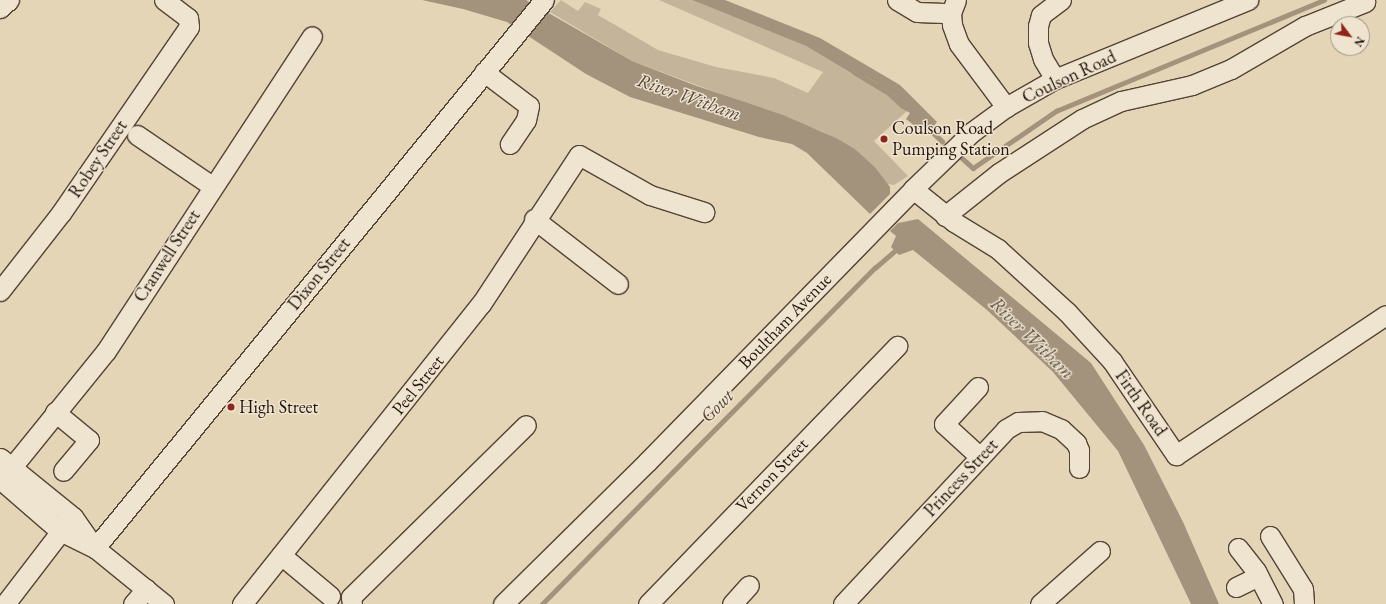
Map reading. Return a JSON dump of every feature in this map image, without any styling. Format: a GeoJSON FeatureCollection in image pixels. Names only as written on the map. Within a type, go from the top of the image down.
{"type":"FeatureCollection","features":[{"type":"Feature","properties":{"kind":"street"},"geometry":{"type":"LineString","coordinates":[[0,8],[9,0]]}},
{"type":"Feature","properties":{"kind":"street","name":"Robey Street"},"geometry":{"type":"LineString","coordinates":[[0,291],[61,213],[190,22],[164,0]]}},
{"type":"Feature","properties":{"kind":"street","name":"Dixon Street"},"geometry":{"type":"LineString","coordinates":[[95,548],[544,0]]}},
{"type":"Feature","properties":{"kind":"street"},"geometry":{"type":"LineString","coordinates":[[897,0],[917,12],[953,6],[952,25],[959,44],[1006,107]]}},
{"type":"Feature","properties":{"kind":"street"},"geometry":{"type":"LineString","coordinates":[[1055,79],[1042,54],[1038,26],[1041,15],[1061,0]]}},
{"type":"Feature","properties":{"kind":"street","name":"Coulson Road"},"geometry":{"type":"LineString","coordinates":[[912,189],[954,148],[1006,107],[1055,79],[1248,0]]}},
{"type":"Feature","properties":{"kind":"street"},"geometry":{"type":"LineString","coordinates":[[949,219],[999,173],[1082,119],[1122,101],[1192,85],[1231,68],[1305,26],[1365,2]]}},
{"type":"Feature","properties":{"kind":"street","name":"Cranwell Street"},"geometry":{"type":"LineString","coordinates":[[4,468],[55,412],[106,351],[212,186],[312,36]]}},
{"type":"Feature","properties":{"kind":"street"},"geometry":{"type":"LineString","coordinates":[[484,72],[529,106],[526,120],[510,144]]}},
{"type":"Feature","properties":{"kind":"street"},"geometry":{"type":"LineString","coordinates":[[137,135],[212,186]]}},
{"type":"Feature","properties":{"kind":"street","name":"Peel Street"},"geometry":{"type":"LineString","coordinates":[[242,604],[481,304],[534,220],[579,155],[650,195],[704,212]]}},
{"type":"Feature","properties":{"kind":"street","name":"Firth Road"},"geometry":{"type":"LineString","coordinates":[[912,189],[949,219],[998,249],[1067,312],[1112,362],[1176,455],[1386,315]]}},
{"type":"Feature","properties":{"kind":"street","name":"Boultham Avenue"},"geometry":{"type":"LineString","coordinates":[[503,604],[647,462],[912,189]]}},
{"type":"Feature","properties":{"kind":"street"},"geometry":{"type":"LineString","coordinates":[[534,220],[618,284]]}},
{"type":"Feature","properties":{"kind":"street","name":"Vernon Street"},"geometry":{"type":"LineString","coordinates":[[648,604],[897,346]]}},
{"type":"Feature","properties":{"kind":"street"},"geometry":{"type":"LineString","coordinates":[[978,387],[944,424],[980,457]]}},
{"type":"Feature","properties":{"kind":"street"},"geometry":{"type":"LineString","coordinates":[[55,412],[88,440],[63,471]]}},
{"type":"Feature","properties":{"kind":"street","name":"Princess Street"},"geometry":{"type":"LineString","coordinates":[[843,604],[1006,429],[1018,422],[1042,421],[1061,429],[1076,443],[1079,450],[1079,468]]}},
{"type":"Feature","properties":{"kind":"street"},"geometry":{"type":"LineString","coordinates":[[352,604],[351,597],[526,425]]}},
{"type":"Feature","properties":{"kind":"street"},"geometry":{"type":"LineString","coordinates":[[4,468],[73,517],[95,548]]}},
{"type":"Feature","properties":{"kind":"street"},"geometry":{"type":"LineString","coordinates":[[4,468],[60,531],[95,548],[164,604]]}},
{"type":"Feature","properties":{"kind":"street"},"geometry":{"type":"LineString","coordinates":[[5,604],[60,531],[73,517]]}},
{"type":"Feature","properties":{"kind":"street"},"geometry":{"type":"LineString","coordinates":[[1270,536],[1303,589],[1304,604]]}},
{"type":"Feature","properties":{"kind":"street"},"geometry":{"type":"LineString","coordinates":[[1238,548],[1259,576],[1273,604]]}},
{"type":"Feature","properties":{"kind":"street"},"geometry":{"type":"LineString","coordinates":[[1040,604],[1100,551]]}},
{"type":"Feature","properties":{"kind":"street"},"geometry":{"type":"LineString","coordinates":[[282,555],[330,596]]}},
{"type":"Feature","properties":{"kind":"street"},"geometry":{"type":"LineString","coordinates":[[1236,587],[1259,576]]}},
{"type":"Feature","properties":{"kind":"street"},"geometry":{"type":"LineString","coordinates":[[732,604],[749,585]]}},
{"type":"Feature","properties":{"kind":"street"},"geometry":{"type":"LineString","coordinates":[[133,604],[146,589]]}},
{"type":"Feature","properties":{"kind":"shaded area"},"geometry":{"type":"Polygon","coordinates":[[[561,0],[578,11],[585,2],[601,9],[598,15],[658,50],[716,67],[774,78],[808,93],[823,72],[659,0],[692,0],[806,46],[853,74],[867,77],[896,96],[901,107],[907,111],[874,141],[908,176],[894,185],[887,184],[875,167],[855,149],[823,132],[632,61],[550,12],[561,0]]]}},
{"type":"Feature","properties":{"kind":"water","name":"River Witham"},"geometry":{"type":"Polygon","coordinates":[[[422,0],[526,0],[632,61],[694,85],[783,115],[836,138],[855,149],[875,167],[890,187],[890,194],[870,214],[807,153],[792,144],[759,137],[630,97],[586,74],[507,22],[463,9],[422,0]]]}},
{"type":"Feature","properties":{"kind":"water"},"geometry":{"type":"Polygon","coordinates":[[[692,0],[725,0],[820,38],[900,85],[937,122],[930,131],[923,126],[920,130],[906,119],[910,113],[901,108],[896,96],[867,77],[853,74],[806,46],[692,0]]]}},
{"type":"Feature","properties":{"kind":"water","name":"River Witham"},"geometry":{"type":"Polygon","coordinates":[[[918,219],[1091,363],[1144,445],[1183,522],[1219,604],[1191,604],[1118,451],[1053,372],[987,310],[913,250],[899,255],[891,247],[896,236],[890,231],[898,223],[918,219]]]}},
{"type":"Feature","properties":{"kind":"waterway"},"geometry":{"type":"LineString","coordinates":[[962,158],[973,168],[1056,111],[1324,0]]}},
{"type":"Feature","properties":{"kind":"waterway"},"geometry":{"type":"LineString","coordinates":[[854,72],[889,93],[902,105]]}},
{"type":"Feature","properties":{"kind":"waterway"},"geometry":{"type":"LineString","coordinates":[[927,127],[942,141]]}},
{"type":"Feature","properties":{"kind":"waterway","name":"Gowt"},"geometry":{"type":"LineString","coordinates":[[542,604],[875,268],[899,247]]}},
{"type":"Feature","properties":{"kind":"place","name":"Coulson Road Pumping Station"},"geometry":{"type":"Point","coordinates":[884,139]}},
{"type":"Feature","properties":{"kind":"place","name":"High Street"},"geometry":{"type":"Point","coordinates":[231,407]}}]}
